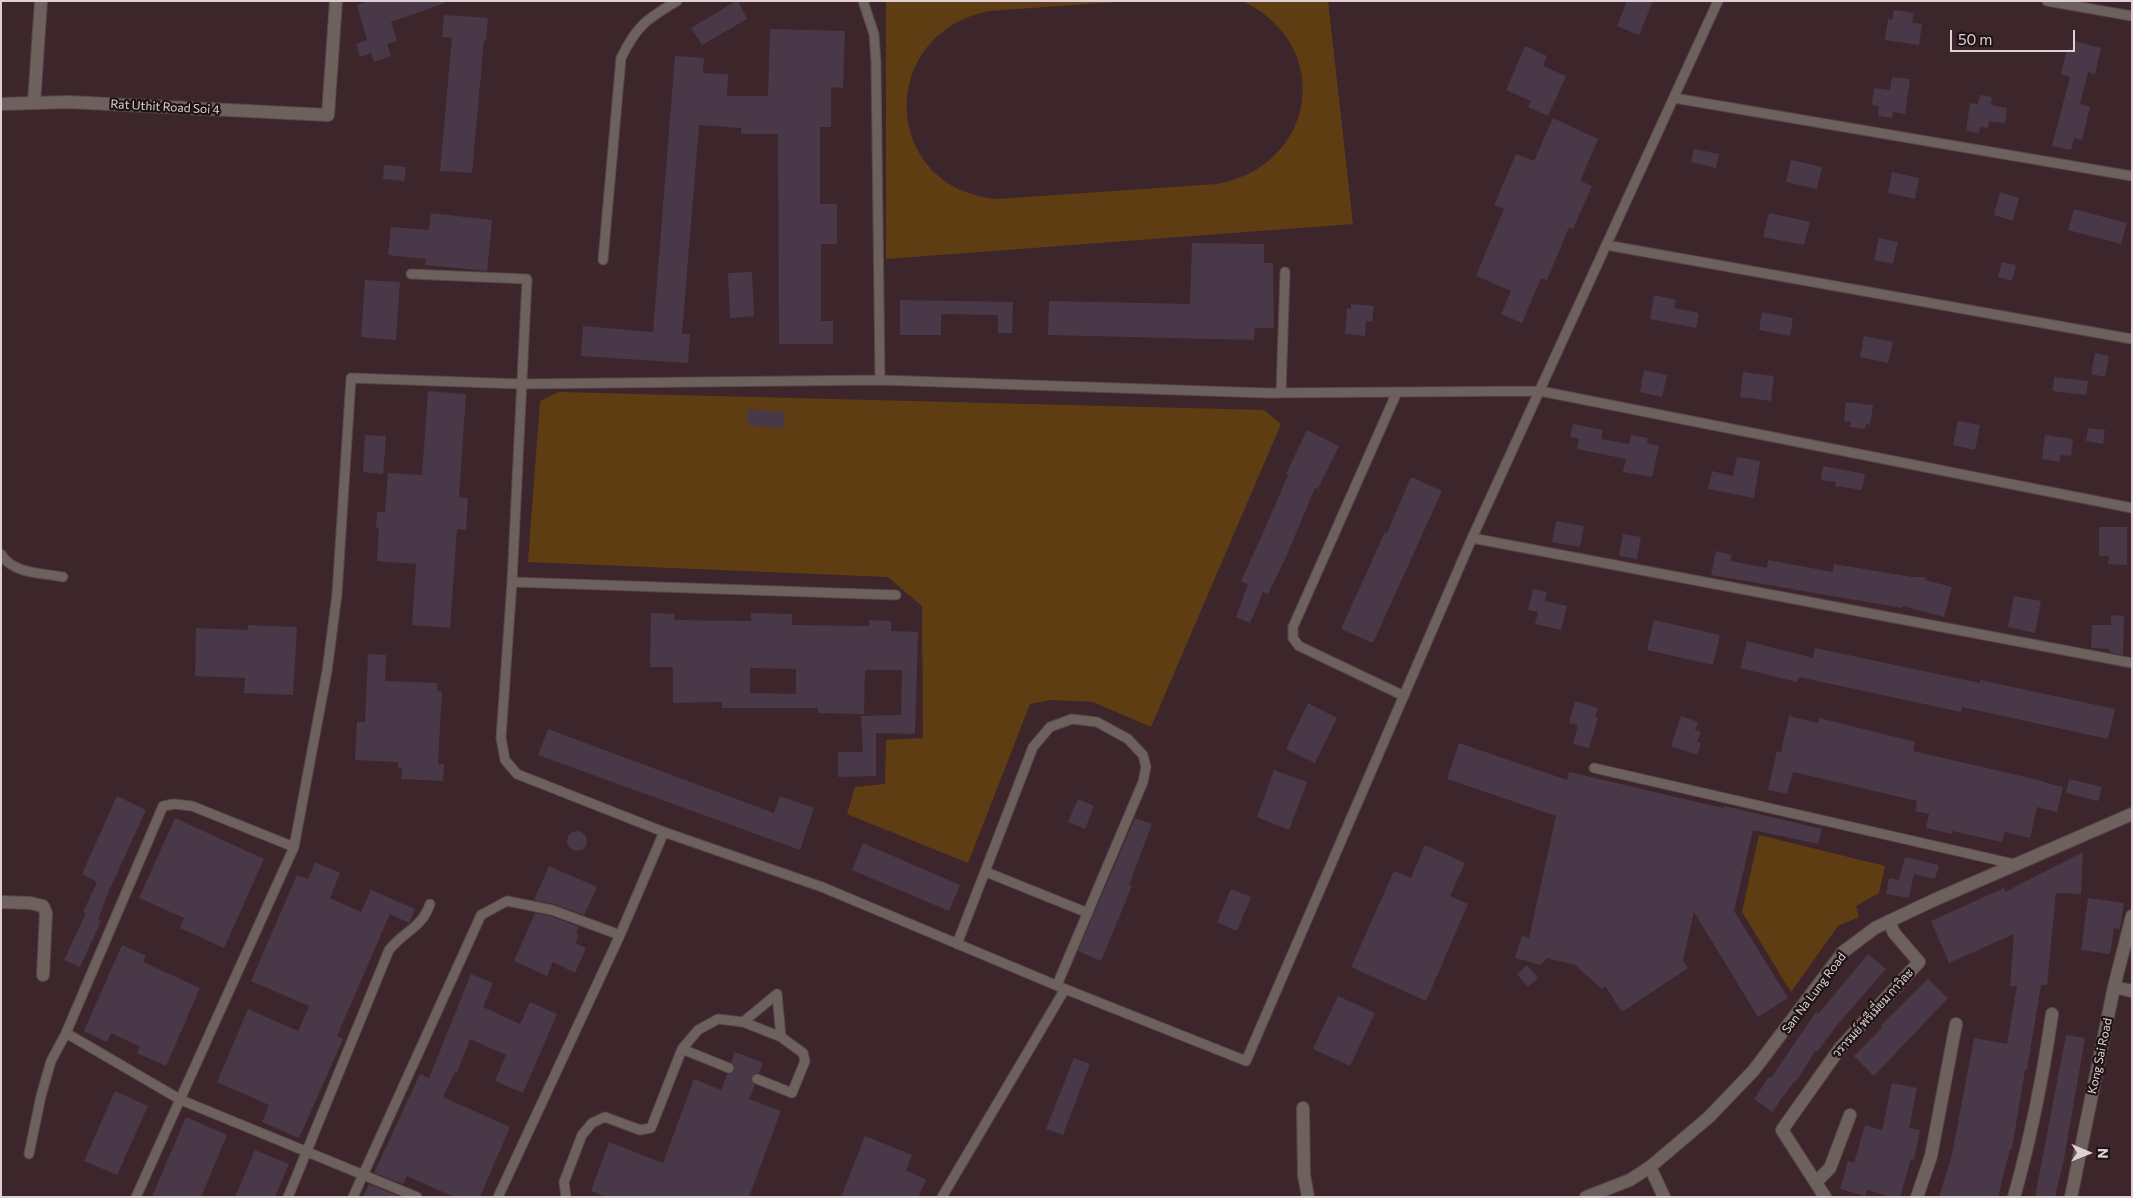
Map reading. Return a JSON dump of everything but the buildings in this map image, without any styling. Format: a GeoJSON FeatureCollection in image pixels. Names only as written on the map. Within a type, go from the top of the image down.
{"type":"FeatureCollection","features":[{"type":"Feature","properties":{"kind":"street"},"geometry":{"type":"LineString","coordinates":[[34,103],[42,1]]}},
{"type":"Feature","properties":{"kind":"street","name":"Rat Uthit Road Soi 4"},"geometry":{"type":"LineString","coordinates":[[1,104],[68,102],[328,115],[336,1]]}},
{"type":"Feature","properties":{"kind":"street","name":"San Na Lung Road"},"geometry":{"type":"LineString","coordinates":[[1586,1197],[1630,1180],[1650,1167],[1708,1117],[1754,1070],[1843,952],[1875,928],[2014,864],[2132,814]]}},
{"type":"Feature","properties":{"kind":"street"},"geometry":{"type":"LineString","coordinates":[[1,902],[30,903],[43,906],[46,912],[43,975]]}},
{"type":"Feature","properties":{"kind":"street","name":"Kong Sai Road"},"geometry":{"type":"LineString","coordinates":[[2071,1197],[2114,986],[2132,916]]}},
{"type":"Feature","properties":{"kind":"street","name":"วรารมย์ พรีเมี่ยม กาวิละ"},"geometry":{"type":"LineString","coordinates":[[1816,1182],[1782,1130],[1840,1048],[1918,962],[1894,933],[1889,921]]}},
{"type":"Feature","properties":{"kind":"street"},"geometry":{"type":"LineString","coordinates":[[2114,986],[2132,991]]}},
{"type":"Feature","properties":{"kind":"street"},"geometry":{"type":"LineString","coordinates":[[2014,1197],[2025,1157],[2052,1014]]}},
{"type":"Feature","properties":{"kind":"street"},"geometry":{"type":"LineString","coordinates":[[1917,1197],[1931,1156],[1956,1024]]}},
{"type":"Feature","properties":{"kind":"street"},"geometry":{"type":"LineString","coordinates":[[1303,1108],[1304,1175],[1308,1197]]}},
{"type":"Feature","properties":{"kind":"street"},"geometry":{"type":"LineString","coordinates":[[1825,1197],[1816,1182],[1830,1168],[1850,1115]]}},
{"type":"Feature","properties":{"kind":"street"},"geometry":{"type":"LineString","coordinates":[[1650,1167],[1664,1197]]}},
{"type":"Feature","properties":{"kind":"lane"},"geometry":{"type":"LineString","coordinates":[[603,260],[621,58],[630,38],[644,22],[677,1]]}},
{"type":"Feature","properties":{"kind":"lane"},"geometry":{"type":"LineString","coordinates":[[863,1],[874,34],[876,63],[880,380]]}},
{"type":"Feature","properties":{"kind":"lane"},"geometry":{"type":"LineString","coordinates":[[411,274],[526,280],[512,582],[500,738],[505,760],[516,774],[664,832],[822,887],[956,944],[1246,1061],[1472,538],[1718,1]]}},
{"type":"Feature","properties":{"kind":"lane"},"geometry":{"type":"LineString","coordinates":[[2048,1],[2132,16]]}},
{"type":"Feature","properties":{"kind":"lane"},"geometry":{"type":"LineString","coordinates":[[1674,98],[2132,176]]}},
{"type":"Feature","properties":{"kind":"lane"},"geometry":{"type":"LineString","coordinates":[[1606,245],[2132,339]]}},
{"type":"Feature","properties":{"kind":"lane"},"geometry":{"type":"LineString","coordinates":[[1281,393],[1285,272]]}},
{"type":"Feature","properties":{"kind":"lane"},"geometry":{"type":"LineString","coordinates":[[136,1197],[294,847],[327,670],[336,604],[351,378],[520,384],[880,380],[1281,393],[1540,391],[2132,508]]}},
{"type":"Feature","properties":{"kind":"lane"},"geometry":{"type":"LineString","coordinates":[[1397,392],[1293,627],[1293,638],[1299,646],[1404,696]]}},
{"type":"Feature","properties":{"kind":"lane"},"geometry":{"type":"LineString","coordinates":[[1472,538],[2132,663]]}},
{"type":"Feature","properties":{"kind":"lane"},"geometry":{"type":"LineString","coordinates":[[1,554],[9,563],[18,568],[63,578]]}},
{"type":"Feature","properties":{"kind":"lane"},"geometry":{"type":"LineString","coordinates":[[512,582],[896,595]]}},
{"type":"Feature","properties":{"kind":"lane"},"geometry":{"type":"LineString","coordinates":[[942,1197],[1061,987],[1088,913],[1143,782],[1146,768],[1143,755],[1128,739],[1097,722],[1072,719],[1050,727],[1033,747],[986,872],[956,944]]}},
{"type":"Feature","properties":{"kind":"lane"},"geometry":{"type":"LineString","coordinates":[[1594,768],[2014,864]]}},
{"type":"Feature","properties":{"kind":"lane"},"geometry":{"type":"LineString","coordinates":[[29,1154],[41,1096],[51,1061],[66,1033],[163,806],[174,804],[192,806],[294,847]]}},
{"type":"Feature","properties":{"kind":"lane"},"geometry":{"type":"LineString","coordinates":[[498,1197],[620,935],[664,832]]}},
{"type":"Feature","properties":{"kind":"lane"},"geometry":{"type":"LineString","coordinates":[[986,872],[1088,913]]}},
{"type":"Feature","properties":{"kind":"lane"},"geometry":{"type":"LineString","coordinates":[[353,1197],[481,915],[507,901],[552,910],[620,935]]}},
{"type":"Feature","properties":{"kind":"lane"},"geometry":{"type":"LineString","coordinates":[[288,1197],[389,950],[399,938],[419,924],[426,915],[430,904]]}},
{"type":"Feature","properties":{"kind":"lane"},"geometry":{"type":"LineString","coordinates":[[743,1022],[777,994],[780,1037]]}},
{"type":"Feature","properties":{"kind":"lane"},"geometry":{"type":"LineString","coordinates":[[566,1197],[564,1182],[582,1135],[592,1123],[605,1117],[640,1130],[651,1128],[682,1050],[698,1030],[718,1019],[743,1022],[780,1037],[803,1053],[805,1061],[792,1093],[757,1079]]}},
{"type":"Feature","properties":{"kind":"lane"},"geometry":{"type":"LineString","coordinates":[[66,1033],[181,1100],[308,1150],[417,1197]]}},
{"type":"Feature","properties":{"kind":"lane"},"geometry":{"type":"LineString","coordinates":[[682,1050],[729,1068]]}},
{"type":"Feature","properties":{"kind":"shaded area"},"geometry":{"type":"Polygon","coordinates":[[[886,1],[1130,1],[989,11],[952,25],[926,49],[911,78],[907,110],[913,141],[931,169],[959,189],[997,199],[1217,184],[1251,173],[1276,154],[1293,130],[1302,102],[1301,73],[1291,45],[1272,20],[1242,1],[1328,1],[1353,224],[886,259],[886,1]]]}},
{"type":"Feature","properties":{"kind":"shaded area"},"geometry":{"type":"Polygon","coordinates":[[[558,392],[1264,410],[1281,424],[1151,727],[1093,702],[1052,700],[1030,704],[968,863],[847,814],[855,787],[885,784],[886,740],[923,738],[922,606],[888,577],[528,562],[540,401],[558,392]]]}},
{"type":"Feature","properties":{"kind":"shaded area"},"geometry":{"type":"Polygon","coordinates":[[[1759,835],[1885,866],[1879,893],[1856,906],[1859,917],[1838,926],[1791,992],[1742,912],[1759,835]]]}}]}
